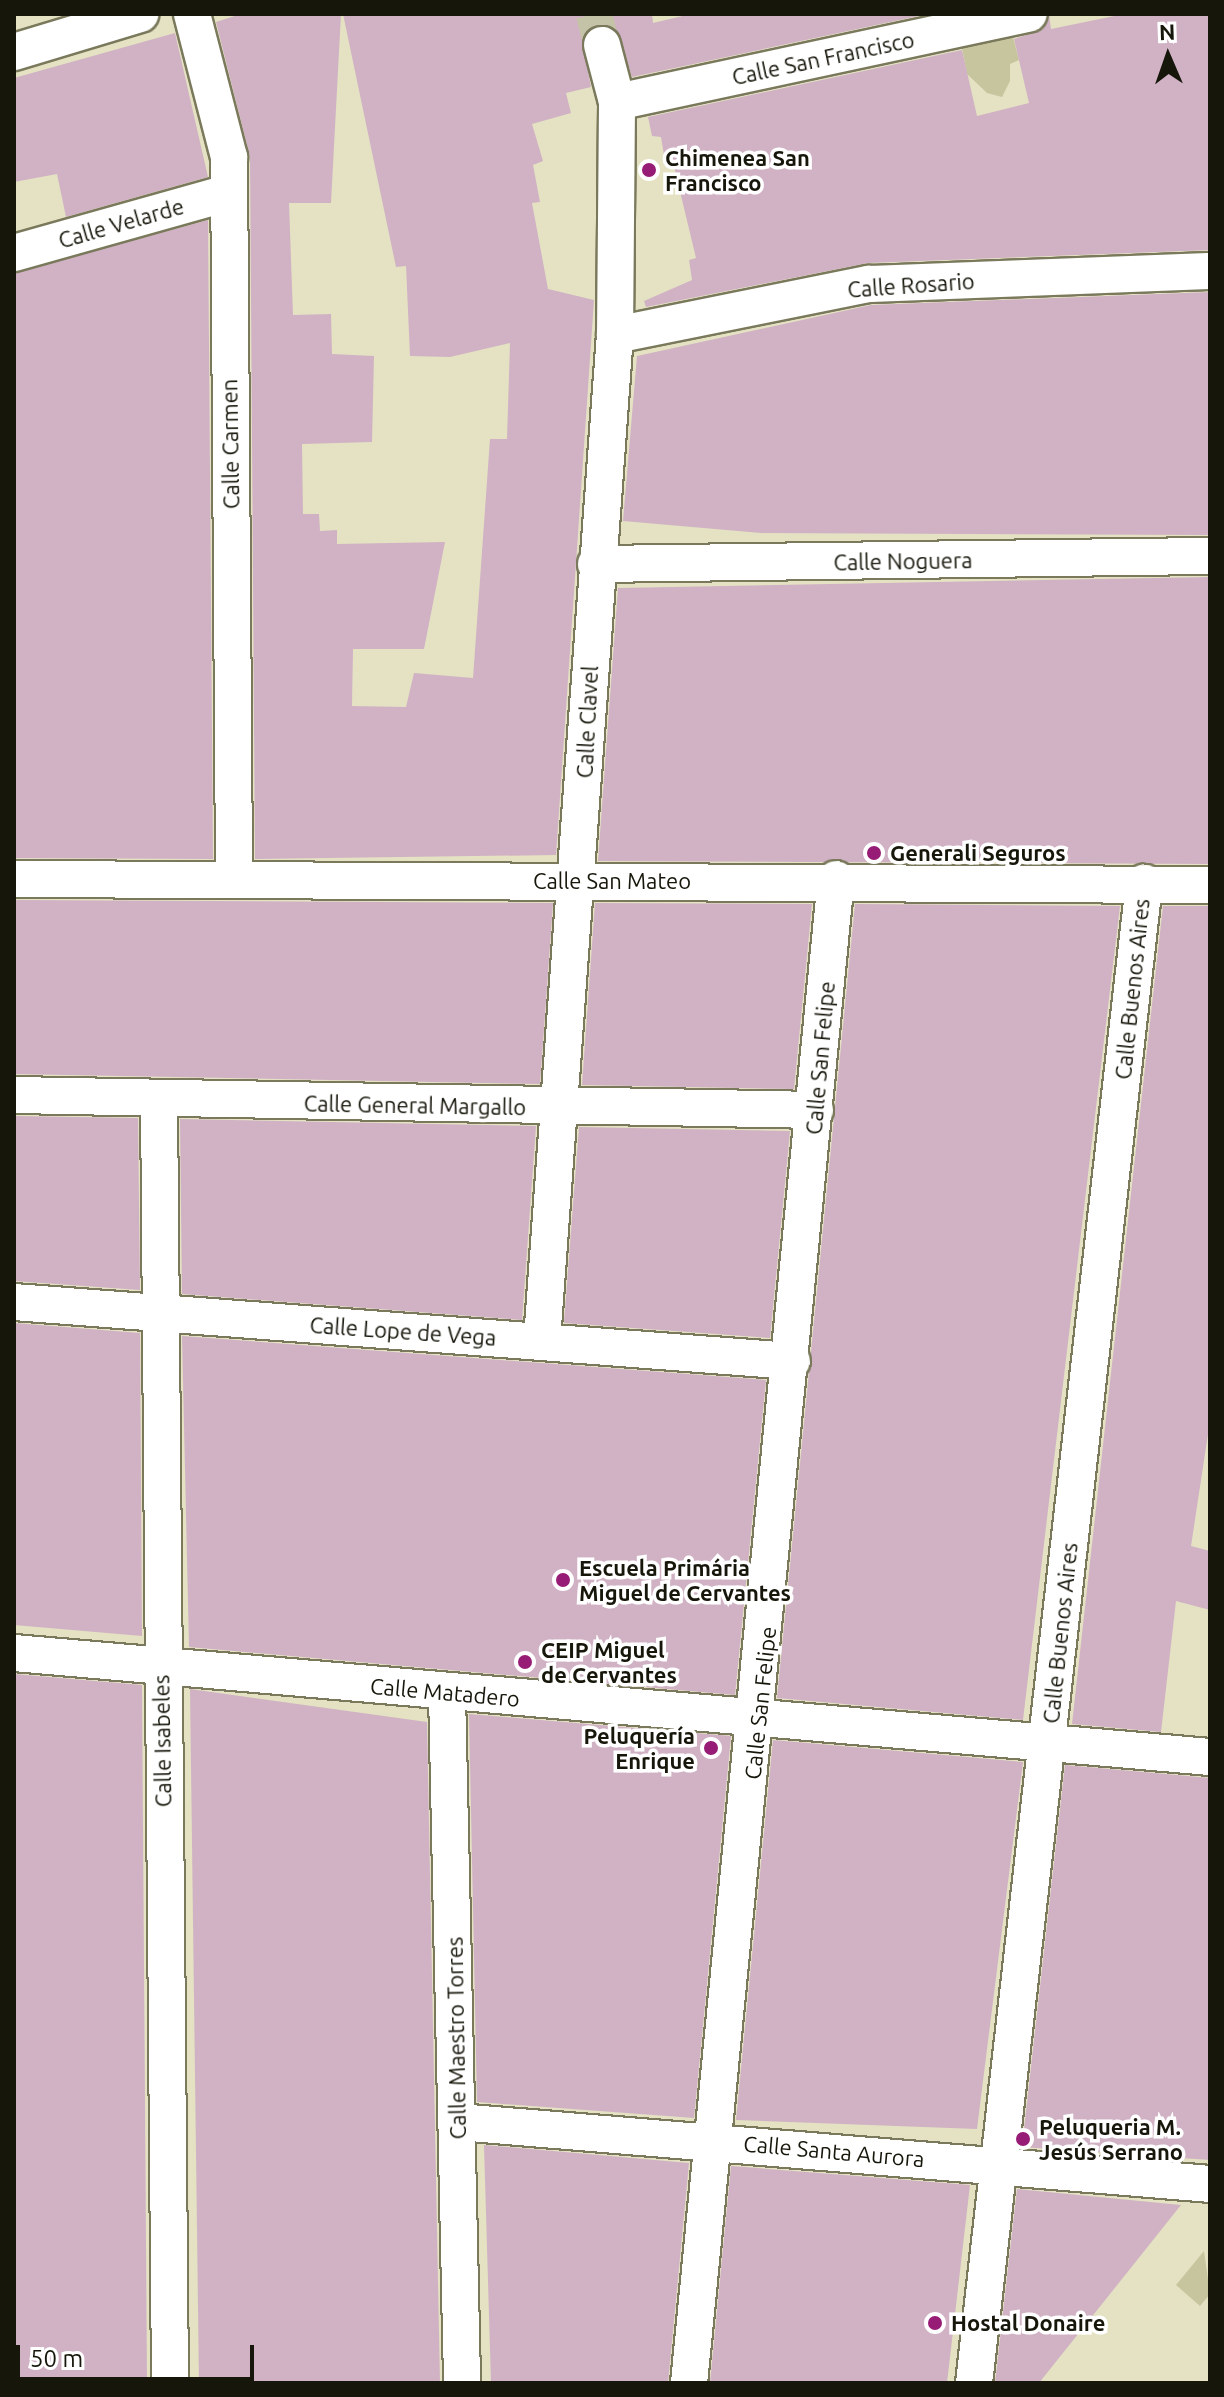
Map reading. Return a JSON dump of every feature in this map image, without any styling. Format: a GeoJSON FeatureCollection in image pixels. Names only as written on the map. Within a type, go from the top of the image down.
{"type":"FeatureCollection","features":[{"type":"Feature","properties":{"kind":"street"},"geometry":{"type":"LineString","coordinates":[[14,52],[140,14]]}},
{"type":"Feature","properties":{"kind":"street","name":"Calle Carmen"},"geometry":{"type":"LineString","coordinates":[[192,14],[229,157],[234,879]]}},
{"type":"Feature","properties":{"kind":"street","name":"Calle San Francisco"},"geometry":{"type":"LineString","coordinates":[[617,102],[1029,14]]}},
{"type":"Feature","properties":{"kind":"street","name":"Calle Clavel"},"geometry":{"type":"LineString","coordinates":[[542,1340],[556,1109],[577,882],[596,564],[615,335],[617,102],[602,45]]}},
{"type":"Feature","properties":{"kind":"street","name":"Calle Velarde"},"geometry":{"type":"LineString","coordinates":[[14,253],[228,193]]}},
{"type":"Feature","properties":{"kind":"street","name":"Calle Rosario"},"geometry":{"type":"LineString","coordinates":[[615,335],[869,284],[1210,271]]}},
{"type":"Feature","properties":{"kind":"street","name":"Calle Noguera"},"geometry":{"type":"LineString","coordinates":[[596,564],[1210,556]]}},
{"type":"Feature","properties":{"kind":"street","name":"Calle San Mateo"},"geometry":{"type":"LineString","coordinates":[[14,879],[577,882],[836,879],[1210,885]]}},
{"type":"Feature","properties":{"kind":"street","name":"Calle San Felipe"},"geometry":{"type":"LineString","coordinates":[[689,2383],[759,1716],[836,879]]}},
{"type":"Feature","properties":{"kind":"street","name":"Calle Buenos Aires"},"geometry":{"type":"LineString","coordinates":[[974,2383],[1144,883]]}},
{"type":"Feature","properties":{"kind":"street","name":"Calle General Margallo"},"geometry":{"type":"LineString","coordinates":[[14,1095],[556,1109],[815,1110]]}},
{"type":"Feature","properties":{"kind":"street","name":"Calle Isabeles"},"geometry":{"type":"LineString","coordinates":[[159,1099],[163,1314],[161,1665],[170,2383]]}},
{"type":"Feature","properties":{"kind":"street","name":"Calle Lope de Vega"},"geometry":{"type":"LineString","coordinates":[[14,1302],[792,1361]]}},
{"type":"Feature","properties":{"kind":"street","name":"Calle Matadero"},"geometry":{"type":"LineString","coordinates":[[14,1653],[1210,1757]]}},
{"type":"Feature","properties":{"kind":"street","name":"Calle Maestro Torres"},"geometry":{"type":"LineString","coordinates":[[447,1693],[462,2383]]}},
{"type":"Feature","properties":{"kind":"street","name":"Calle Santa Aurora"},"geometry":{"type":"LineString","coordinates":[[458,2122],[1210,2184]]}},
{"type":"Feature","properties":{"kind":"shaded area"},"geometry":{"type":"Polygon","coordinates":[[[1013,37],[1019,60],[1010,64],[1010,81],[1002,97],[987,93],[967,74],[962,48],[1013,37]]]}},
{"type":"Feature","properties":{"kind":"shaded area"},"geometry":{"type":"Polygon","coordinates":[[[1204,2251],[1210,2294],[1200,2306],[1176,2285],[1204,2251]]]}},
{"type":"Feature","properties":{"kind":"building"},"geometry":{"type":"Polygon","coordinates":[[[241,14],[341,14],[331,203],[289,203],[293,315],[331,314],[332,354],[374,356],[372,442],[302,444],[303,514],[319,514],[320,531],[337,530],[337,544],[445,542],[424,649],[353,649],[352,706],[406,707],[414,673],[473,678],[490,439],[507,439],[510,343],[450,357],[410,356],[406,266],[396,267],[343,14],[652,14],[653,23],[691,14],[928,14],[632,77],[617,31],[596,25],[582,40],[591,87],[566,93],[571,113],[532,124],[543,161],[533,165],[540,202],[532,203],[548,289],[594,300],[556,855],[255,859],[250,157],[216,22],[241,14]]]}},
{"type":"Feature","properties":{"kind":"building"},"geometry":{"type":"Polygon","coordinates":[[[1049,14],[1051,29],[1124,14],[1210,14],[1210,250],[868,263],[646,307],[644,301],[692,280],[689,260],[696,258],[671,154],[664,155],[661,137],[652,136],[648,117],[962,50],[977,116],[1029,103],[1014,39],[1042,30],[1049,14]]]}},
{"type":"Feature","properties":{"kind":"building"},"geometry":{"type":"Polygon","coordinates":[[[175,33],[208,177],[66,217],[57,174],[14,182],[14,78],[175,33]]]}},
{"type":"Feature","properties":{"kind":"building"},"geometry":{"type":"Polygon","coordinates":[[[208,220],[213,859],[14,858],[14,273],[208,220]]]}},
{"type":"Feature","properties":{"kind":"building"},"geometry":{"type":"Polygon","coordinates":[[[1210,292],[1210,535],[761,533],[623,521],[637,356],[871,305],[1210,292]]]}},
{"type":"Feature","properties":{"kind":"building"},"geometry":{"type":"Polygon","coordinates":[[[1210,577],[1210,864],[598,861],[618,588],[1210,577]]]}},
{"type":"Feature","properties":{"kind":"building"},"geometry":{"type":"Polygon","coordinates":[[[14,900],[553,903],[540,1084],[14,1074],[14,900]]]}},
{"type":"Feature","properties":{"kind":"building"},"geometry":{"type":"Polygon","coordinates":[[[595,903],[812,904],[794,1089],[582,1085],[595,903]]]}},
{"type":"Feature","properties":{"kind":"building"},"geometry":{"type":"Polygon","coordinates":[[[855,904],[1120,906],[1023,1720],[777,1698],[855,904]]]}},
{"type":"Feature","properties":{"kind":"building"},"geometry":{"type":"Polygon","coordinates":[[[1163,906],[1210,906],[1210,1421],[1191,1546],[1210,1551],[1210,1610],[1176,1601],[1161,1732],[1072,1724],[1163,906]]]}},
{"type":"Feature","properties":{"kind":"building"},"geometry":{"type":"Polygon","coordinates":[[[14,1116],[138,1118],[140,1290],[14,1281],[14,1116]]]}},
{"type":"Feature","properties":{"kind":"building"},"geometry":{"type":"Polygon","coordinates":[[[180,1119],[536,1126],[522,1320],[182,1294],[180,1119]]]}},
{"type":"Feature","properties":{"kind":"building"},"geometry":{"type":"Polygon","coordinates":[[[579,1127],[790,1131],[770,1338],[564,1323],[579,1127]]]}},
{"type":"Feature","properties":{"kind":"building"},"geometry":{"type":"Polygon","coordinates":[[[14,1323],[140,1333],[142,1636],[14,1625],[14,1323]]]}},
{"type":"Feature","properties":{"kind":"building"},"geometry":{"type":"Polygon","coordinates":[[[182,1336],[766,1380],[735,1695],[189,1647],[182,1336]]]}},
{"type":"Feature","properties":{"kind":"building"},"geometry":{"type":"Polygon","coordinates":[[[14,1674],[142,1685],[147,2383],[14,2383],[14,1674]]]}},
{"type":"Feature","properties":{"kind":"building"},"geometry":{"type":"Polygon","coordinates":[[[190,1689],[427,1722],[440,2383],[199,2383],[190,1689]]]}},
{"type":"Feature","properties":{"kind":"building"},"geometry":{"type":"Polygon","coordinates":[[[469,1714],[731,1736],[694,2118],[477,2102],[469,1714]]]}},
{"type":"Feature","properties":{"kind":"building"},"geometry":{"type":"Polygon","coordinates":[[[773,1740],[1023,1762],[977,2129],[736,2120],[773,1740]]]}},
{"type":"Feature","properties":{"kind":"building"},"geometry":{"type":"Polygon","coordinates":[[[1065,1765],[1210,1778],[1210,2160],[1022,2147],[1065,1765]]]}},
{"type":"Feature","properties":{"kind":"building"},"geometry":{"type":"Polygon","coordinates":[[[484,2145],[689,2163],[668,2383],[491,2383],[484,2145]]]}},
{"type":"Feature","properties":{"kind":"building"},"geometry":{"type":"Polygon","coordinates":[[[731,2166],[970,2185],[947,2383],[710,2383],[731,2166]]]}},
{"type":"Feature","properties":{"kind":"building"},"geometry":{"type":"Polygon","coordinates":[[[1017,2189],[1181,2205],[1039,2383],[995,2383],[1017,2189]]]}},
{"type":"Feature","properties":{"kind":"tunnel"},"geometry":{"type":"LineString","coordinates":[[594,14],[602,45]]}},
{"type":"Feature","properties":{"kind":"place","name":"Chimenea San Francisco"},"geometry":{"type":"Point","coordinates":[649,170]}},
{"type":"Feature","properties":{"kind":"place","name":"Generali Seguros"},"geometry":{"type":"Point","coordinates":[874,853]}},
{"type":"Feature","properties":{"kind":"place","name":"Escuela Primária Miguel de Cervantes"},"geometry":{"type":"Point","coordinates":[563,1580]}},
{"type":"Feature","properties":{"kind":"place","name":"CEIP Miguel de Cervantes"},"geometry":{"type":"Point","coordinates":[525,1662]}},
{"type":"Feature","properties":{"kind":"place","name":"Peluquería Enrique"},"geometry":{"type":"Point","coordinates":[711,1748]}},
{"type":"Feature","properties":{"kind":"place","name":"Peluqueria M. Jesús Serrano"},"geometry":{"type":"Point","coordinates":[1023,2139]}},
{"type":"Feature","properties":{"kind":"place","name":"Hostal Donaire"},"geometry":{"type":"Point","coordinates":[935,2323]}}]}
